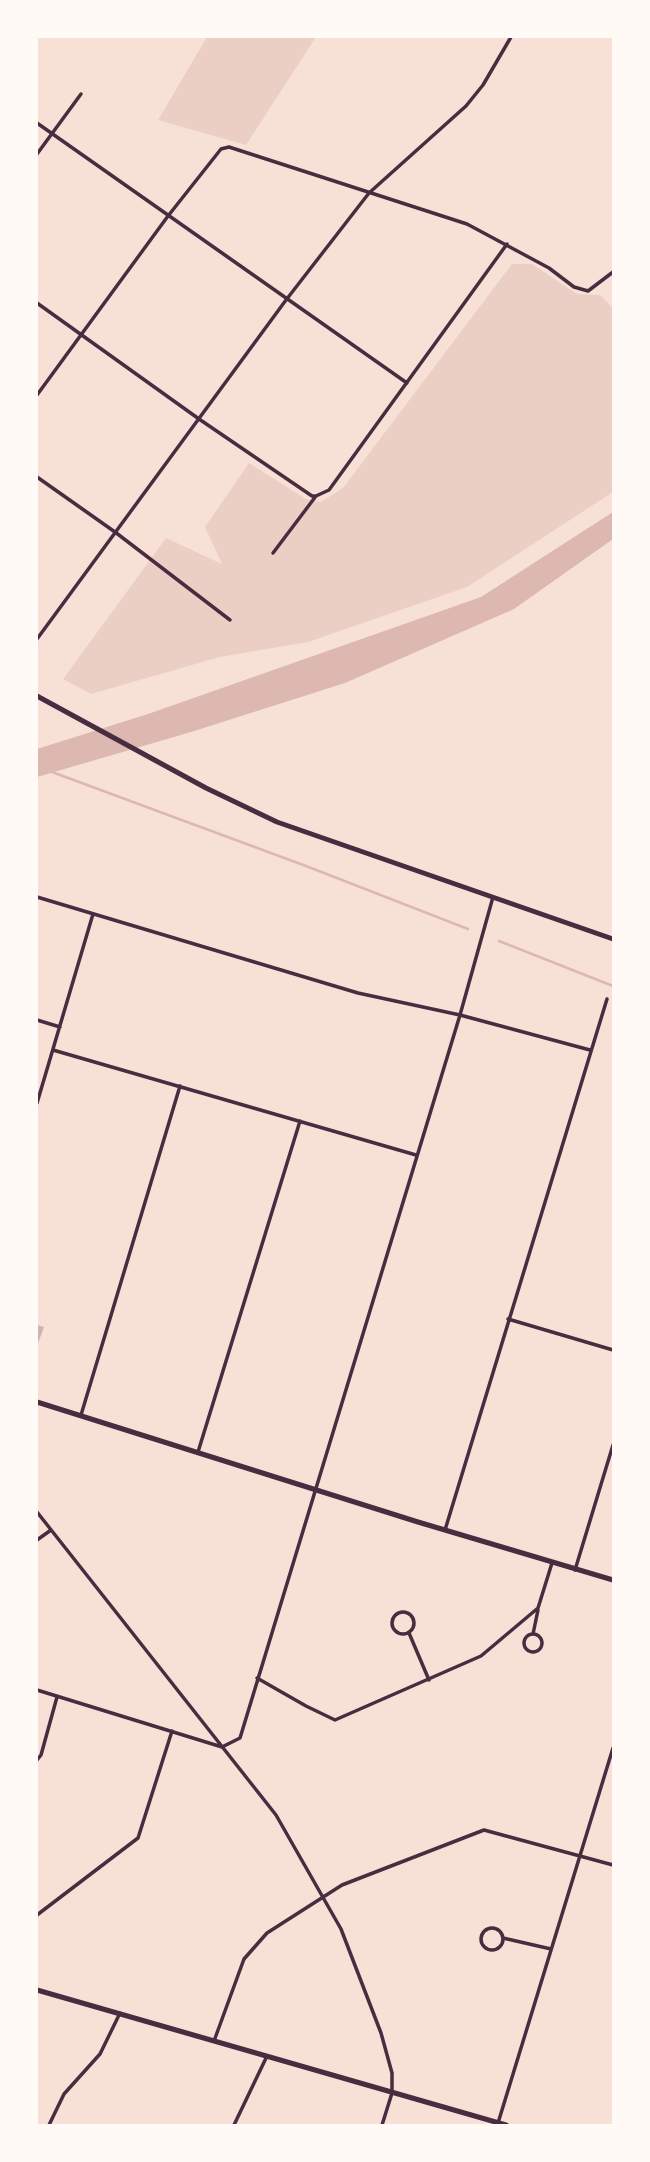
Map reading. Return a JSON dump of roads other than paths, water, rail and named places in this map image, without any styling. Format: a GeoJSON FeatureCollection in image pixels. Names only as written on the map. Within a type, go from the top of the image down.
{"type":"FeatureCollection","features":[{"type":"Feature","properties":{"kind":"street"},"geometry":{"type":"LineString","coordinates":[[37,639],[286,300],[369,193],[466,106],[483,85],[511,37]]}},
{"type":"Feature","properties":{"kind":"street"},"geometry":{"type":"LineString","coordinates":[[37,154],[81,94]]}},
{"type":"Feature","properties":{"kind":"street"},"geometry":{"type":"LineString","coordinates":[[37,123],[407,383]]}},
{"type":"Feature","properties":{"kind":"street"},"geometry":{"type":"LineString","coordinates":[[37,395],[168,216],[221,149],[229,147],[467,224],[549,268],[574,287],[588,291],[613,272]]}},
{"type":"Feature","properties":{"kind":"street"},"geometry":{"type":"LineString","coordinates":[[273,553],[316,496],[329,490],[508,244]]}},
{"type":"Feature","properties":{"kind":"street"},"geometry":{"type":"LineString","coordinates":[[37,303],[199,419],[312,496],[316,496]]}},
{"type":"Feature","properties":{"kind":"street"},"geometry":{"type":"LineString","coordinates":[[37,477],[115,532],[230,620]]}},
{"type":"Feature","properties":{"kind":"street"},"geometry":{"type":"LineString","coordinates":[[37,696],[206,788],[277,822],[613,939]]}},
{"type":"Feature","properties":{"kind":"street"},"geometry":{"type":"LineString","coordinates":[[37,897],[358,993],[460,1015],[590,1050]]}},
{"type":"Feature","properties":{"kind":"street"},"geometry":{"type":"LineString","coordinates":[[37,1690],[222,1747],[240,1738],[460,1015],[493,897]]}},
{"type":"Feature","properties":{"kind":"street"},"geometry":{"type":"LineString","coordinates":[[37,1103],[93,914]]}},
{"type":"Feature","properties":{"kind":"street"},"geometry":{"type":"LineString","coordinates":[[445,1530],[607,999]]}},
{"type":"Feature","properties":{"kind":"street"},"geometry":{"type":"LineString","coordinates":[[37,1020],[60,1027]]}},
{"type":"Feature","properties":{"kind":"street"},"geometry":{"type":"LineString","coordinates":[[53,1050],[416,1155]]}},
{"type":"Feature","properties":{"kind":"street"},"geometry":{"type":"LineString","coordinates":[[81,1415],[180,1086]]}},
{"type":"Feature","properties":{"kind":"street"},"geometry":{"type":"LineString","coordinates":[[198,1452],[300,1121]]}},
{"type":"Feature","properties":{"kind":"street"},"geometry":{"type":"LineString","coordinates":[[508,1319],[613,1349]]}},
{"type":"Feature","properties":{"kind":"street"},"geometry":{"type":"LineString","coordinates":[[37,1402],[613,1580]]}},
{"type":"Feature","properties":{"kind":"street"},"geometry":{"type":"LineString","coordinates":[[575,1570],[613,1445]]}},
{"type":"Feature","properties":{"kind":"street"},"geometry":{"type":"LineString","coordinates":[[37,1512],[276,1815],[323,1897],[341,1929],[381,2034],[392,2073],[392,2093],[382,2125]]}},
{"type":"Feature","properties":{"kind":"street"},"geometry":{"type":"LineString","coordinates":[[37,1540],[51,1530]]}},
{"type":"Feature","properties":{"kind":"street"},"geometry":{"type":"LineString","coordinates":[[533,1634],[552,1563]]}},
{"type":"Feature","properties":{"kind":"street"},"geometry":{"type":"LineString","coordinates":[[257,1678],[335,1720],[481,1656],[538,1608]]}},
{"type":"Feature","properties":{"kind":"street"},"geometry":{"type":"LineString","coordinates":[[405,1612],[413,1618],[414,1624],[409,1633],[402,1634],[395,1630],[393,1619],[398,1614],[405,1612]]}},
{"type":"Feature","properties":{"kind":"street"},"geometry":{"type":"LineString","coordinates":[[409,1633],[429,1680]]}},
{"type":"Feature","properties":{"kind":"street"},"geometry":{"type":"LineString","coordinates":[[533,1634],[541,1638],[542,1644],[540,1649],[532,1652],[527,1649],[525,1641],[527,1636],[533,1634]]}},
{"type":"Feature","properties":{"kind":"street"},"geometry":{"type":"LineString","coordinates":[[37,1760],[41,1755],[57,1697]]}},
{"type":"Feature","properties":{"kind":"street"},"geometry":{"type":"LineString","coordinates":[[37,1915],[138,1838],[172,1731]]}},
{"type":"Feature","properties":{"kind":"street"},"geometry":{"type":"LineString","coordinates":[[498,2123],[613,1748]]}},
{"type":"Feature","properties":{"kind":"street"},"geometry":{"type":"LineString","coordinates":[[214,2041],[244,1959],[267,1934],[342,1885],[484,1830],[613,1865]]}},
{"type":"Feature","properties":{"kind":"street"},"geometry":{"type":"LineString","coordinates":[[493,1929],[500,1932],[503,1938],[499,1948],[493,1950],[484,1946],[481,1939],[486,1930],[493,1929]]}},
{"type":"Feature","properties":{"kind":"street"},"geometry":{"type":"LineString","coordinates":[[503,1938],[551,1949]]}},
{"type":"Feature","properties":{"kind":"street"},"geometry":{"type":"LineString","coordinates":[[37,1990],[506,2125]]}},
{"type":"Feature","properties":{"kind":"street"},"geometry":{"type":"LineString","coordinates":[[49,2125],[64,2094],[100,2054],[120,2013]]}},
{"type":"Feature","properties":{"kind":"street"},"geometry":{"type":"LineString","coordinates":[[234,2125],[267,2056]]}},
{"type":"Feature","properties":{"kind":"waterway"},"geometry":{"type":"LineString","coordinates":[[52,772],[468,929]]}},
{"type":"Feature","properties":{"kind":"waterway"},"geometry":{"type":"LineString","coordinates":[[499,941],[613,986]]}}]}
